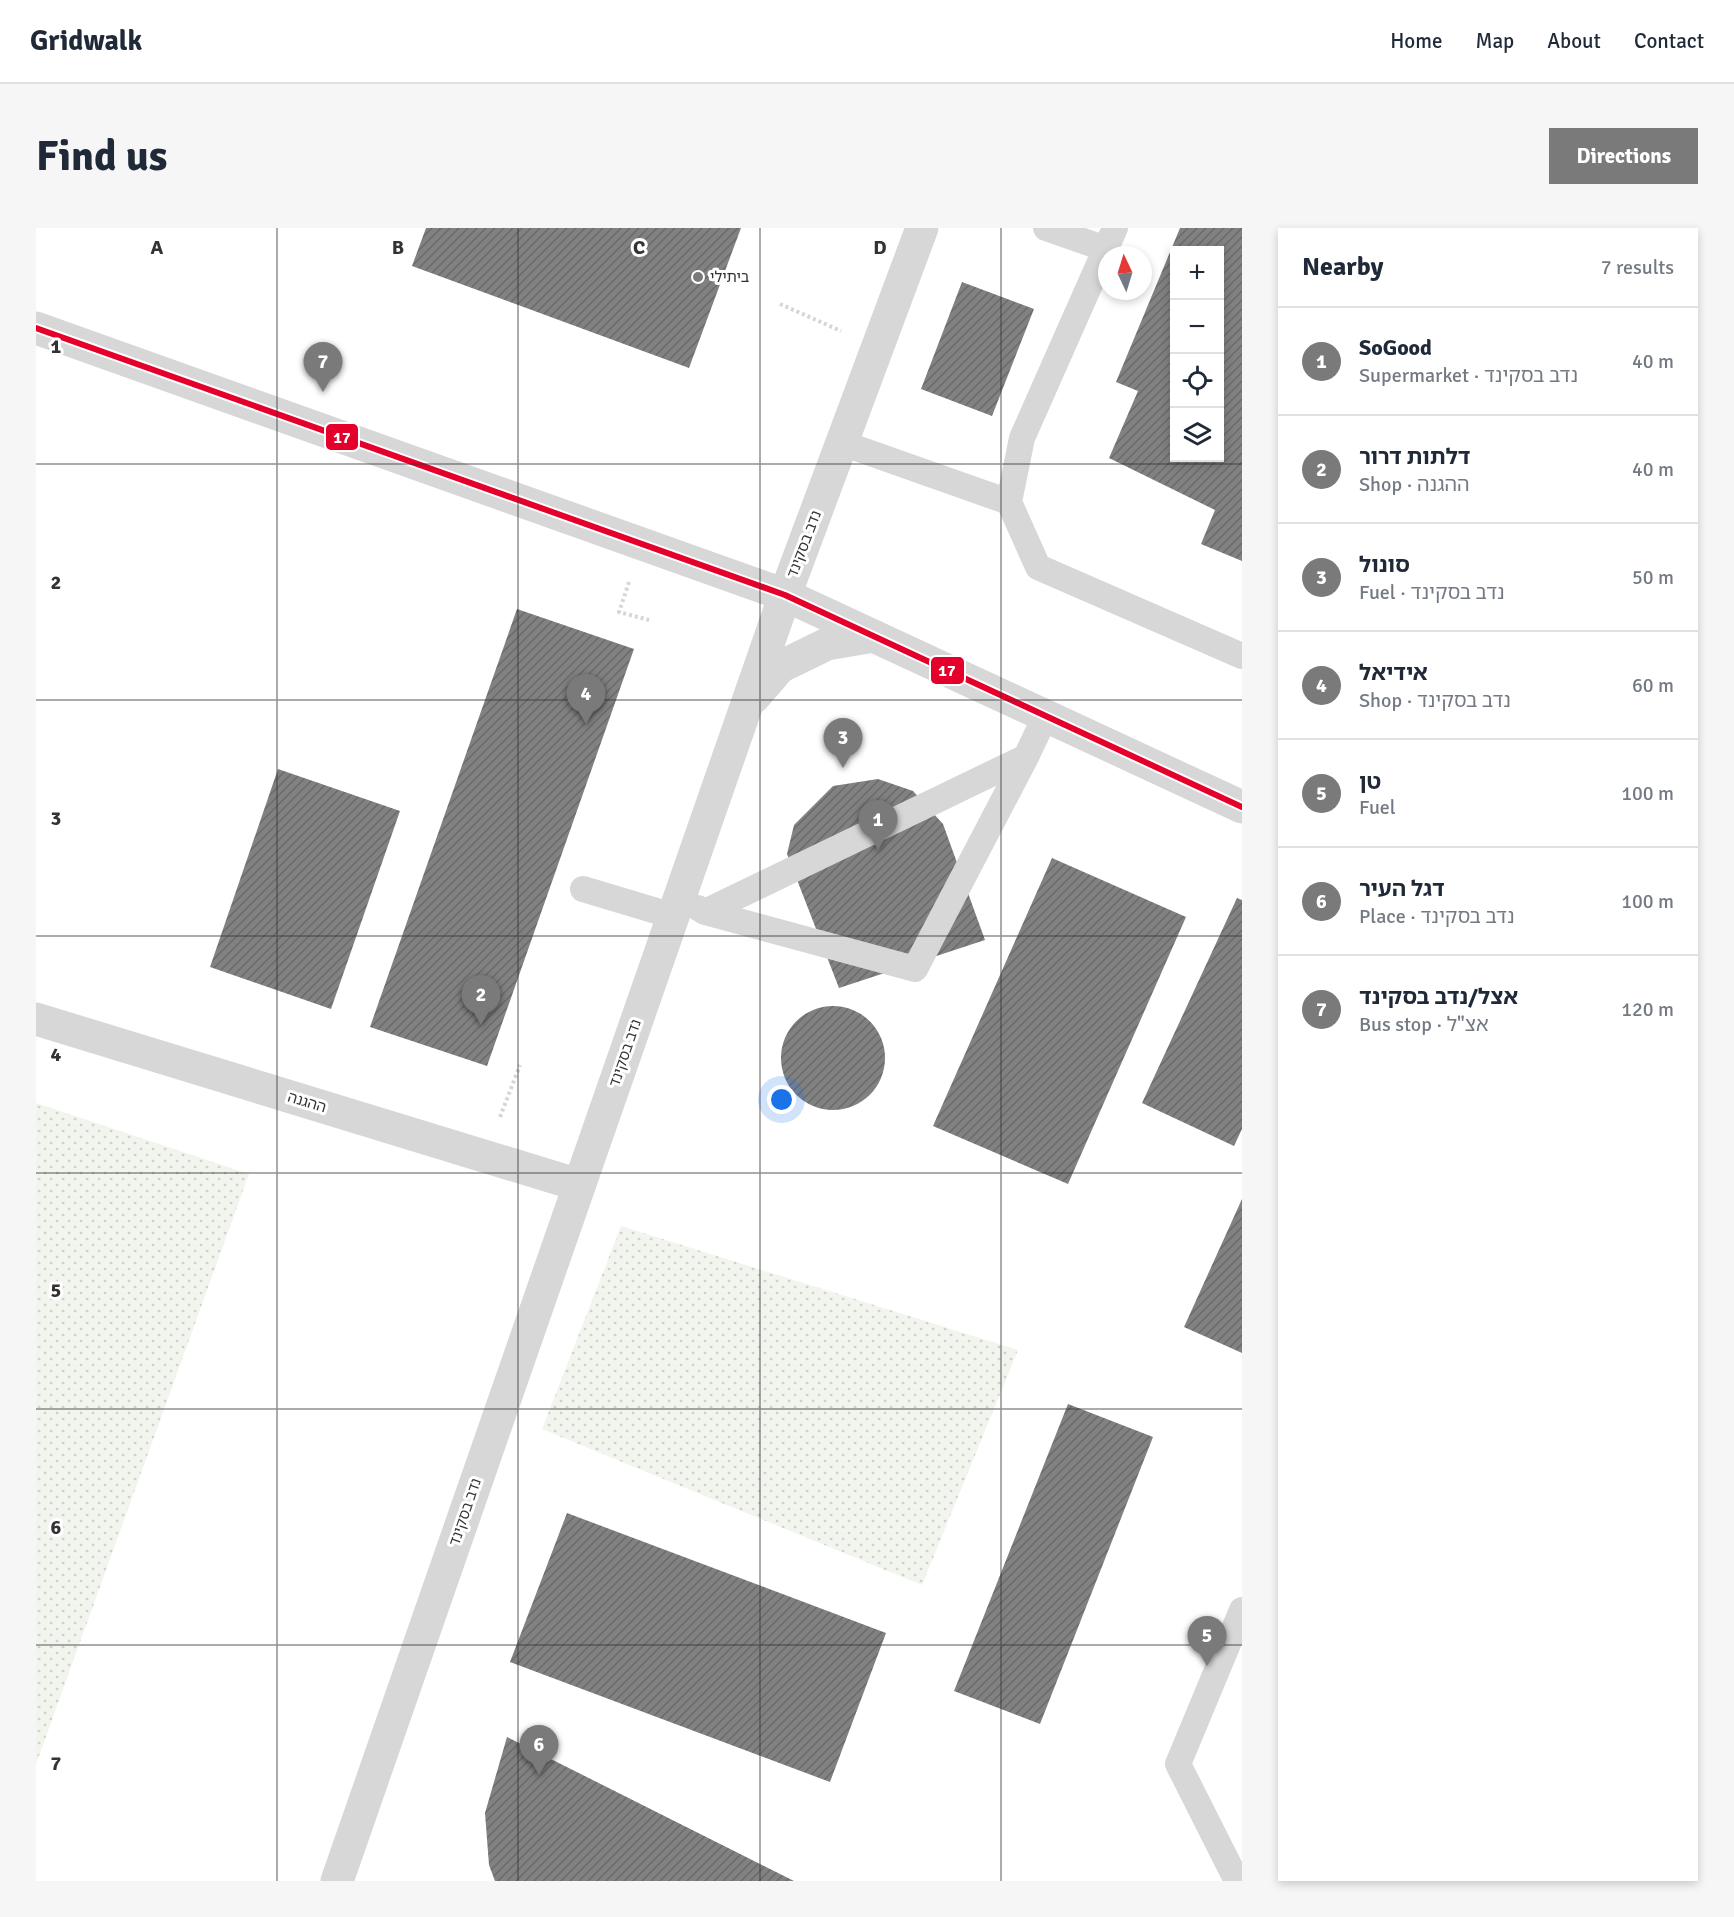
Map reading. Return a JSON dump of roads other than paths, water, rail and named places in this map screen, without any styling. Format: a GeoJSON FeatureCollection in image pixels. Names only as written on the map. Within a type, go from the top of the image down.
{"type":"FeatureCollection","features":[{"type":"Feature","properties":{"kind":"street","name":"נדב בסקינד"},"geometry":{"type":"LineString","coordinates":[[337,1881],[579,1185],[686,909],[747,705],[785,595],[922,228]]}},
{"type":"Feature","properties":{"kind":"street"},"geometry":{"type":"LineString","coordinates":[[36,327],[785,595],[1242,807]]}},
{"type":"Feature","properties":{"kind":"street"},"geometry":{"type":"LineString","coordinates":[[747,705],[780,667],[827,644],[873,636]]}},
{"type":"Feature","properties":{"kind":"street","name":"ההגנה"},"geometry":{"type":"LineString","coordinates":[[36,1019],[579,1185]]}},
{"type":"Feature","properties":{"kind":"lane"},"geometry":{"type":"LineString","coordinates":[[1046,228],[1110,238],[1022,438],[1009,502],[1038,567],[1242,656]]}},
{"type":"Feature","properties":{"kind":"lane"},"geometry":{"type":"LineString","coordinates":[[842,443],[1009,502]]}},
{"type":"Feature","properties":{"kind":"lane"},"geometry":{"type":"LineString","coordinates":[[583,889],[686,909],[915,969],[1046,715]]}},
{"type":"Feature","properties":{"kind":"lane"},"geometry":{"type":"LineString","coordinates":[[686,909],[1026,757]]}},
{"type":"Feature","properties":{"kind":"lane"},"geometry":{"type":"LineString","coordinates":[[1237,1881],[1178,1764],[1242,1610]]}},
{"type":"Feature","properties":{"kind":"place","name":"ביתילי"},"geometry":{"type":"Point","coordinates":[698,277]}},
{"type":"Feature","properties":{"kind":"place","name":"אצל/נדב בסקינד"},"geometry":{"type":"Point","coordinates":[323,392]}},
{"type":"Feature","properties":{"kind":"place","name":"אידיאל"},"geometry":{"type":"Point","coordinates":[586,724]}},
{"type":"Feature","properties":{"kind":"place","name":"סונול"},"geometry":{"type":"Point","coordinates":[843,768]}},
{"type":"Feature","properties":{"kind":"place","name":"SoGood"},"geometry":{"type":"Point","coordinates":[878,850]}},
{"type":"Feature","properties":{"kind":"place","name":"דלתות דרור"},"geometry":{"type":"Point","coordinates":[481,1025]}},
{"type":"Feature","properties":{"kind":"place","name":"טן"},"geometry":{"type":"Point","coordinates":[1207,1666]}},
{"type":"Feature","properties":{"kind":"place","name":"דגל העיר"},"geometry":{"type":"Point","coordinates":[539,1775]}}]}
